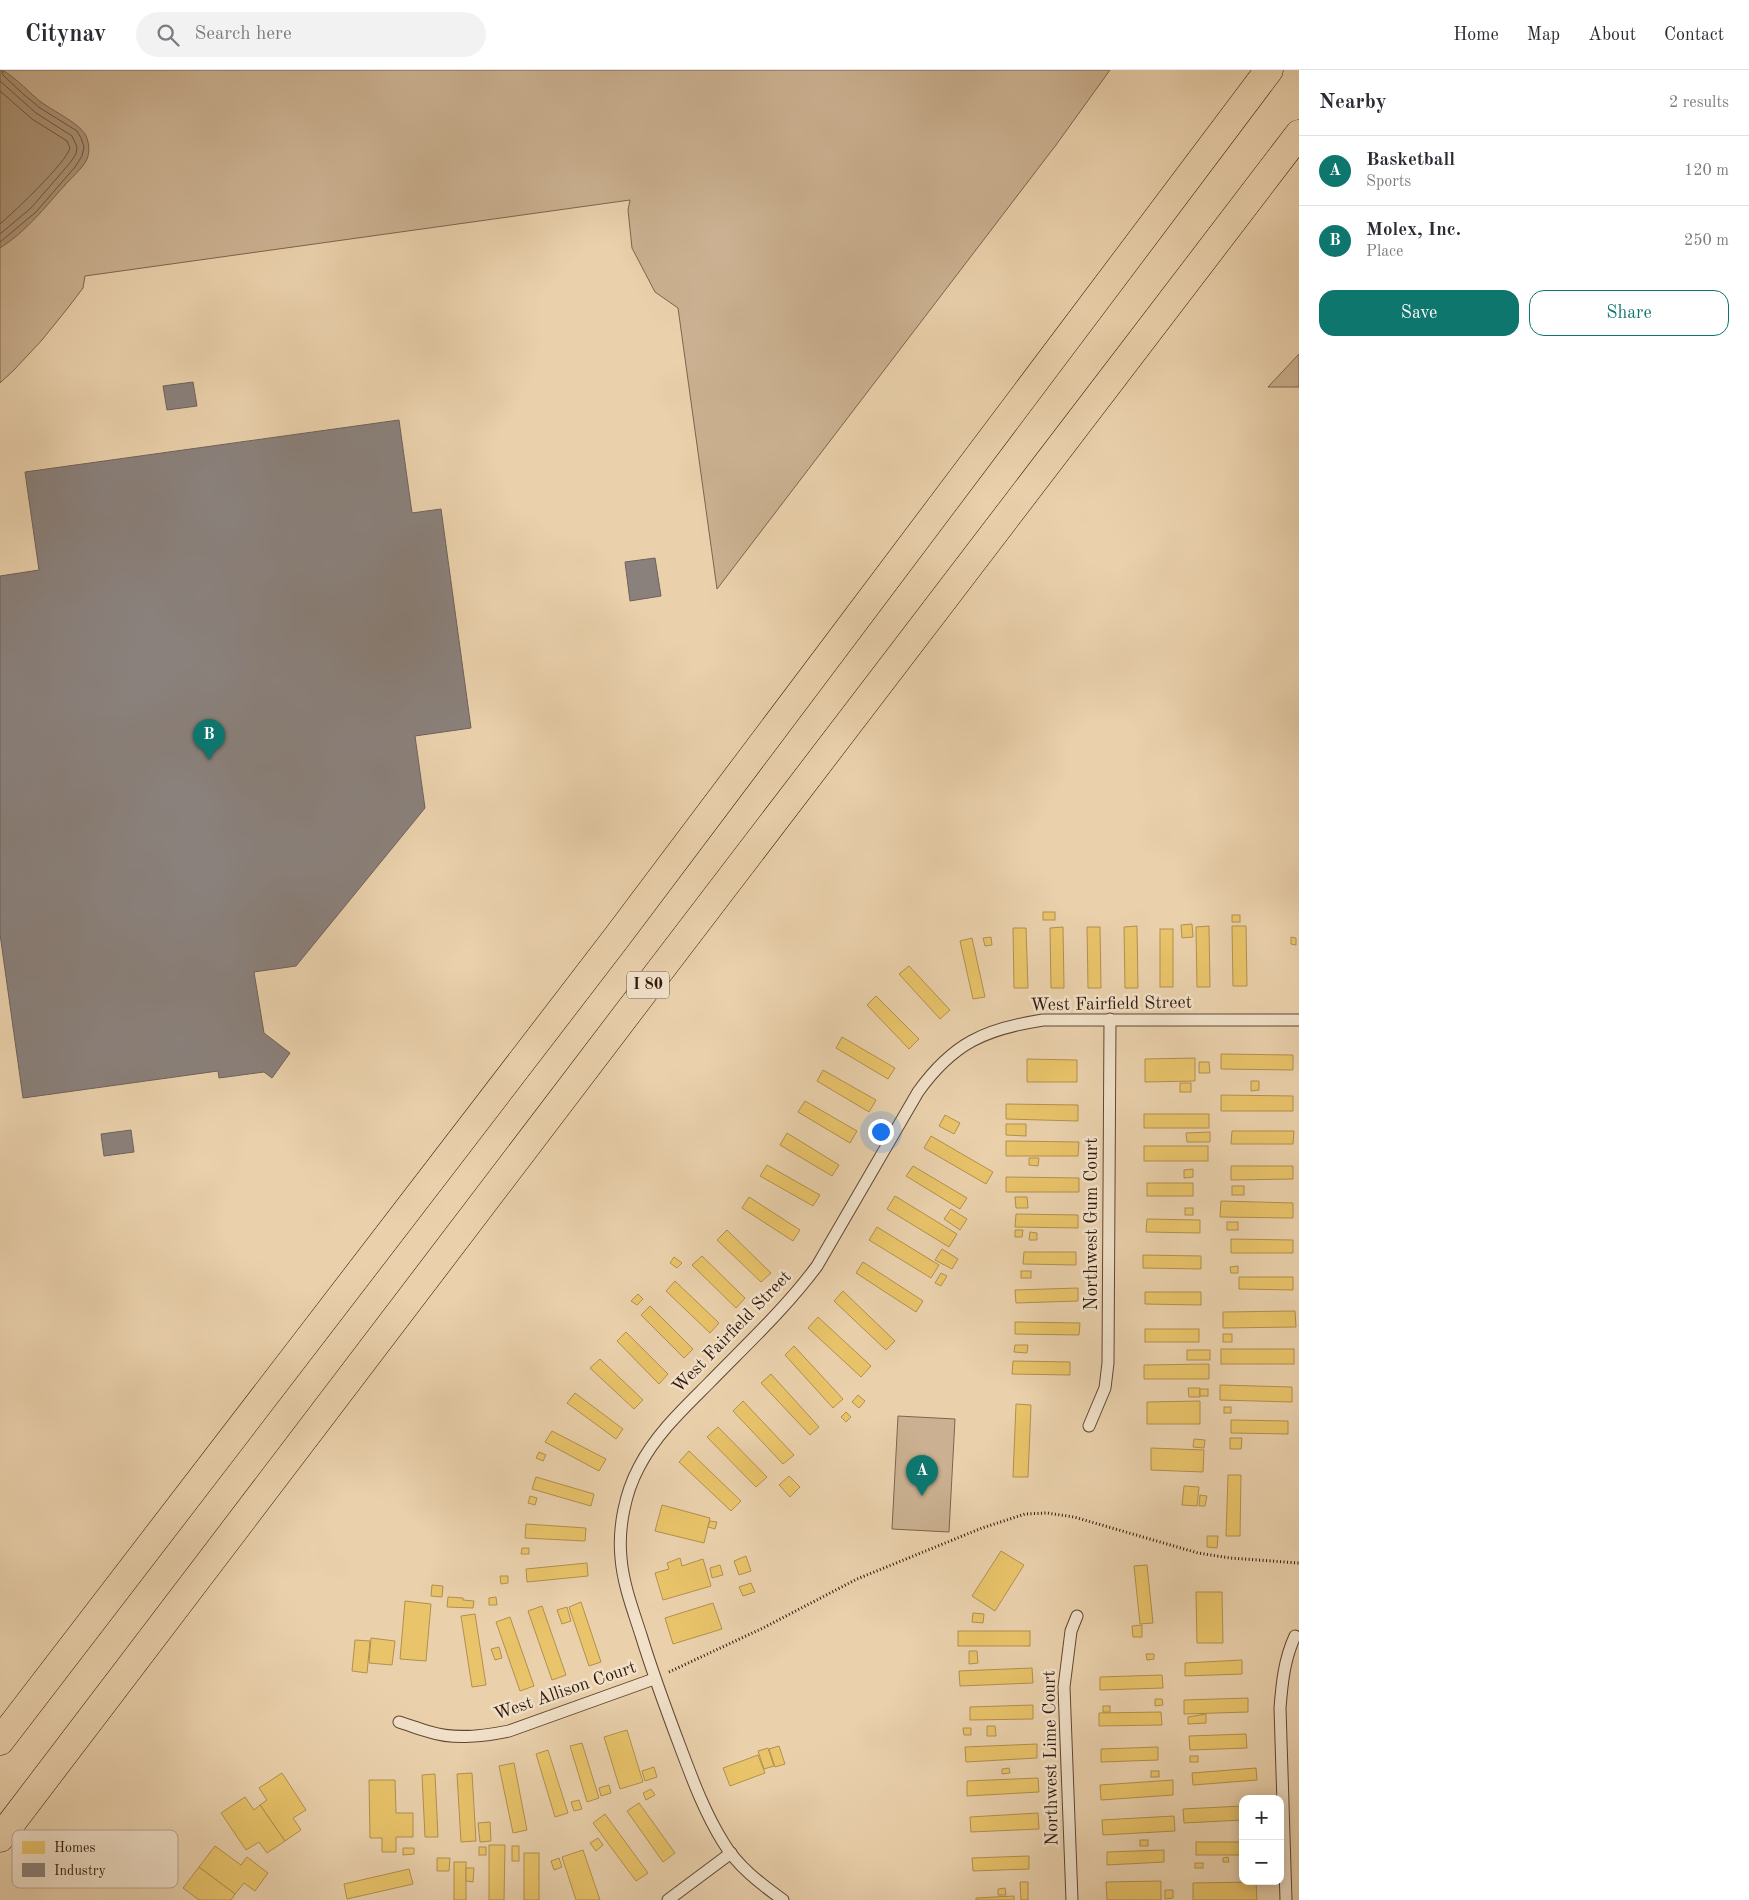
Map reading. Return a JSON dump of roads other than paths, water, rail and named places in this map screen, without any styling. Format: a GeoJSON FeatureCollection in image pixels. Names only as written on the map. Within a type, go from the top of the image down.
{"type":"FeatureCollection","features":[{"type":"Feature","properties":{"kind":"highway"},"geometry":{"type":"LineString","coordinates":[[0,1741],[617,937],[1269,70]]}},
{"type":"Feature","properties":{"kind":"highway","name":"I 80"},"geometry":{"type":"LineString","coordinates":[[0,1838],[1299,134]]}},
{"type":"Feature","properties":{"kind":"lane","name":"Northwest Gum Court"},"geometry":{"type":"LineString","coordinates":[[1089,1426],[1105,1388],[1108,1363],[1110,1019]]}},
{"type":"Feature","properties":{"kind":"lane","name":"West Fairfield Street"},"geometry":{"type":"LineString","coordinates":[[783,1900],[751,1874],[724,1843],[701,1800],[654,1679],[627,1590],[621,1558],[624,1508],[639,1466],[652,1444],[670,1422],[782,1310],[817,1266],[918,1092],[931,1074],[946,1059],[986,1033],[1012,1025],[1043,1020],[1299,1020]]}},
{"type":"Feature","properties":{"kind":"lane","name":"Northwest Lime Court"},"geometry":{"type":"LineString","coordinates":[[1072,1900],[1064,1687],[1069,1639],[1077,1616]]}},
{"type":"Feature","properties":{"kind":"lane"},"geometry":{"type":"LineString","coordinates":[[1286,1900],[1280,1708],[1282,1678],[1287,1653],[1295,1636]]}},
{"type":"Feature","properties":{"kind":"lane","name":"West Allison Court"},"geometry":{"type":"LineString","coordinates":[[400,1722],[432,1733],[468,1736],[509,1731],[654,1679]]}},
{"type":"Feature","properties":{"kind":"lane"},"geometry":{"type":"LineString","coordinates":[[668,1900],[731,1853]]}},
{"type":"Feature","properties":{"kind":"water"},"geometry":{"type":"Polygon","coordinates":[[[0,70],[4,71],[41,102],[79,127],[86,136],[89,150],[87,159],[80,169],[27,227],[0,248],[0,70]]]}},
{"type":"Feature","properties":{"kind":"place","name":"Molex, Inc."},"geometry":{"type":"Point","coordinates":[209,760]}},
{"type":"Feature","properties":{"kind":"place","name":"Basketball"},"geometry":{"type":"Point","coordinates":[922,1496]}}]}
